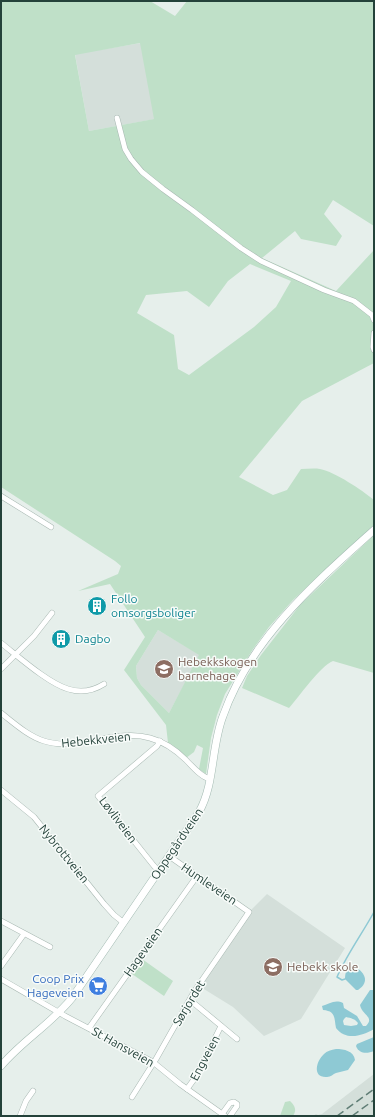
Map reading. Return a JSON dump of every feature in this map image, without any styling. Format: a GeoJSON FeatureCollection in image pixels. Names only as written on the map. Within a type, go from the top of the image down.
{"type":"FeatureCollection","features":[{"type":"Feature","properties":{"kind":"main road","name":"Oppegårdveien"},"geometry":{"type":"LineString","coordinates":[[1,1066],[10,1056],[60,1012],[124,922],[201,808],[207,794],[216,738],[222,716],[243,672],[290,610],[374,530]]}},
{"type":"Feature","properties":{"kind":"street"},"geometry":{"type":"LineString","coordinates":[[117,118],[125,148],[131,159],[142,172],[163,189],[254,257],[289,275],[354,301],[372,315],[374,320]]}},
{"type":"Feature","properties":{"kind":"street"},"geometry":{"type":"LineString","coordinates":[[374,333],[374,350]]}},
{"type":"Feature","properties":{"kind":"street"},"geometry":{"type":"LineString","coordinates":[[1,496],[51,527]]}},
{"type":"Feature","properties":{"kind":"street"},"geometry":{"type":"LineString","coordinates":[[1,669],[34,636],[52,613]]}},
{"type":"Feature","properties":{"kind":"street"},"geometry":{"type":"LineString","coordinates":[[1,643],[47,678],[69,690],[90,691],[104,684]]}},
{"type":"Feature","properties":{"kind":"street","name":"Hebekkveien"},"geometry":{"type":"LineString","coordinates":[[1,713],[34,737],[53,743],[70,743],[115,736],[132,735],[145,737],[169,746],[203,776],[210,779]]}},
{"type":"Feature","properties":{"kind":"street","name":"Løvliveien"},"geometry":{"type":"LineString","coordinates":[[159,871],[98,796],[160,742]]}},
{"type":"Feature","properties":{"kind":"street","name":"Nybrottveien"},"geometry":{"type":"LineString","coordinates":[[1,790],[34,817],[104,904],[114,915],[124,922]]}},
{"type":"Feature","properties":{"kind":"street","name":"Humleveien"},"geometry":{"type":"LineString","coordinates":[[169,856],[249,912]]}},
{"type":"Feature","properties":{"kind":"street","name":"Hageveien"},"geometry":{"type":"LineString","coordinates":[[89,1028],[196,876]]}},
{"type":"Feature","properties":{"kind":"street","name":"Sørjordet"},"geometry":{"type":"LineString","coordinates":[[132,1097],[190,1000],[249,912]]}},
{"type":"Feature","properties":{"kind":"street"},"geometry":{"type":"LineString","coordinates":[[1,921],[50,947]]}},
{"type":"Feature","properties":{"kind":"street"},"geometry":{"type":"LineString","coordinates":[[1,966],[24,934]]}},
{"type":"Feature","properties":{"kind":"street","name":"St Hansveien"},"geometry":{"type":"LineString","coordinates":[[1,980],[153,1062],[187,1089],[224,1115],[230,1103],[234,1102],[237,1106],[230,1116]]}},
{"type":"Feature","properties":{"kind":"street","name":"Engveien"},"geometry":{"type":"LineString","coordinates":[[190,1000],[237,1039]]}},
{"type":"Feature","properties":{"kind":"street","name":"Engveien"},"geometry":{"type":"LineString","coordinates":[[187,1089],[195,1078],[221,1026]]}},
{"type":"Feature","properties":{"kind":"street"},"geometry":{"type":"LineString","coordinates":[[20,1116],[26,1101],[33,1091]]}},
{"type":"Feature","properties":{"kind":"shaded area"},"geometry":{"type":"Polygon","coordinates":[[[141,43],[155,119],[89,131],[75,54],[141,43]]]}},
{"type":"Feature","properties":{"kind":"shaded area","name":"Hebekkskogen barnehage"},"geometry":{"type":"Polygon","coordinates":[[[158,630],[200,655],[169,713],[141,685],[137,678],[136,666],[158,630]]]}},
{"type":"Feature","properties":{"kind":"shaded area","name":"Hebekk skole"},"geometry":{"type":"Polygon","coordinates":[[[267,894],[345,948],[301,1019],[264,1036],[233,1007],[199,986],[249,912],[267,894]]]}},
{"type":"Feature","properties":{"kind":"shaded area"},"geometry":{"type":"Polygon","coordinates":[[[374,1074],[374,1116],[313,1116],[316,1114],[322,1114],[374,1074]]]}},
{"type":"Feature","properties":{"kind":"green space"},"geometry":{"type":"Polygon","coordinates":[[[1,1],[150,1],[175,16],[187,1],[374,1],[374,226],[333,200],[324,214],[342,236],[336,246],[301,239],[295,231],[262,258],[336,291],[374,250],[374,363],[302,401],[239,477],[273,495],[287,490],[301,469],[318,469],[326,471],[363,491],[374,500],[374,525],[293,600],[269,627],[253,649],[225,694],[217,715],[211,738],[206,774],[199,769],[203,748],[197,745],[194,752],[186,758],[168,743],[166,725],[124,670],[145,637],[110,584],[78,591],[118,574],[121,566],[1,487],[1,1]],[[140,43],[75,55],[89,131],[154,119],[140,43]],[[250,264],[228,281],[209,307],[187,291],[146,295],[137,313],[174,335],[178,369],[189,375],[254,327],[276,307],[291,281],[250,264]],[[158,630],[136,666],[137,678],[141,685],[169,713],[199,655],[158,630]]]}},
{"type":"Feature","properties":{"kind":"green space"},"geometry":{"type":"Polygon","coordinates":[[[374,535],[374,673],[333,661],[316,675],[289,708],[242,688],[247,676],[261,655],[300,605],[374,535]]]}},
{"type":"Feature","properties":{"kind":"green space"},"geometry":{"type":"Polygon","coordinates":[[[142,959],[173,981],[164,996],[132,974],[142,959]]]}},
{"type":"Feature","properties":{"kind":"green space"},"geometry":{"type":"Polygon","coordinates":[[[290,1101],[295,1108],[293,1116],[280,1116],[285,1102],[290,1101]]]}},
{"type":"Feature","properties":{"kind":"water"},"geometry":{"type":"Polygon","coordinates":[[[353,965],[363,974],[365,980],[362,987],[358,990],[356,990],[345,979],[347,969],[353,965]]]}},
{"type":"Feature","properties":{"kind":"water"},"geometry":{"type":"Polygon","coordinates":[[[370,990],[374,990],[374,1029],[364,1034],[354,1036],[344,1035],[340,1032],[336,1028],[332,1013],[323,1010],[322,1006],[335,1002],[343,1003],[344,1008],[357,1016],[363,1026],[366,1026],[369,1018],[360,1005],[370,990]],[[346,1017],[343,1021],[344,1025],[357,1025],[358,1023],[356,1021],[346,1017]]]}},
{"type":"Feature","properties":{"kind":"water"},"geometry":{"type":"Polygon","coordinates":[[[374,1037],[374,1051],[364,1053],[357,1049],[357,1044],[374,1037]]]}},
{"type":"Feature","properties":{"kind":"water"},"geometry":{"type":"Polygon","coordinates":[[[336,1049],[345,1050],[353,1054],[355,1060],[348,1070],[328,1077],[322,1077],[317,1072],[317,1065],[321,1057],[326,1052],[336,1049]]]}},
{"type":"Feature","properties":{"kind":"waterway"},"geometry":{"type":"LineString","coordinates":[[345,979],[342,980],[337,977],[345,960],[374,912]]}},
{"type":"Feature","properties":{"kind":"railway"},"geometry":{"type":"LineString","coordinates":[[337,1116],[374,1089]]}},
{"type":"Feature","properties":{"kind":"railway"},"geometry":{"type":"LineString","coordinates":[[352,1116],[374,1100]]}},
{"type":"Feature","properties":{"kind":"place","name":"Follo omsorgsboliger"},"geometry":{"type":"Point","coordinates":[97,606]}},
{"type":"Feature","properties":{"kind":"place","name":"Dagbo"},"geometry":{"type":"Point","coordinates":[61,639]}},
{"type":"Feature","properties":{"kind":"place","name":"Hebekkskogen barnehage"},"geometry":{"type":"Point","coordinates":[164,669]}},
{"type":"Feature","properties":{"kind":"place","name":"Hebekk skole"},"geometry":{"type":"Point","coordinates":[273,967]}},
{"type":"Feature","properties":{"kind":"place","name":"Coop Prix Hageveien"},"geometry":{"type":"Point","coordinates":[98,986]}}]}
